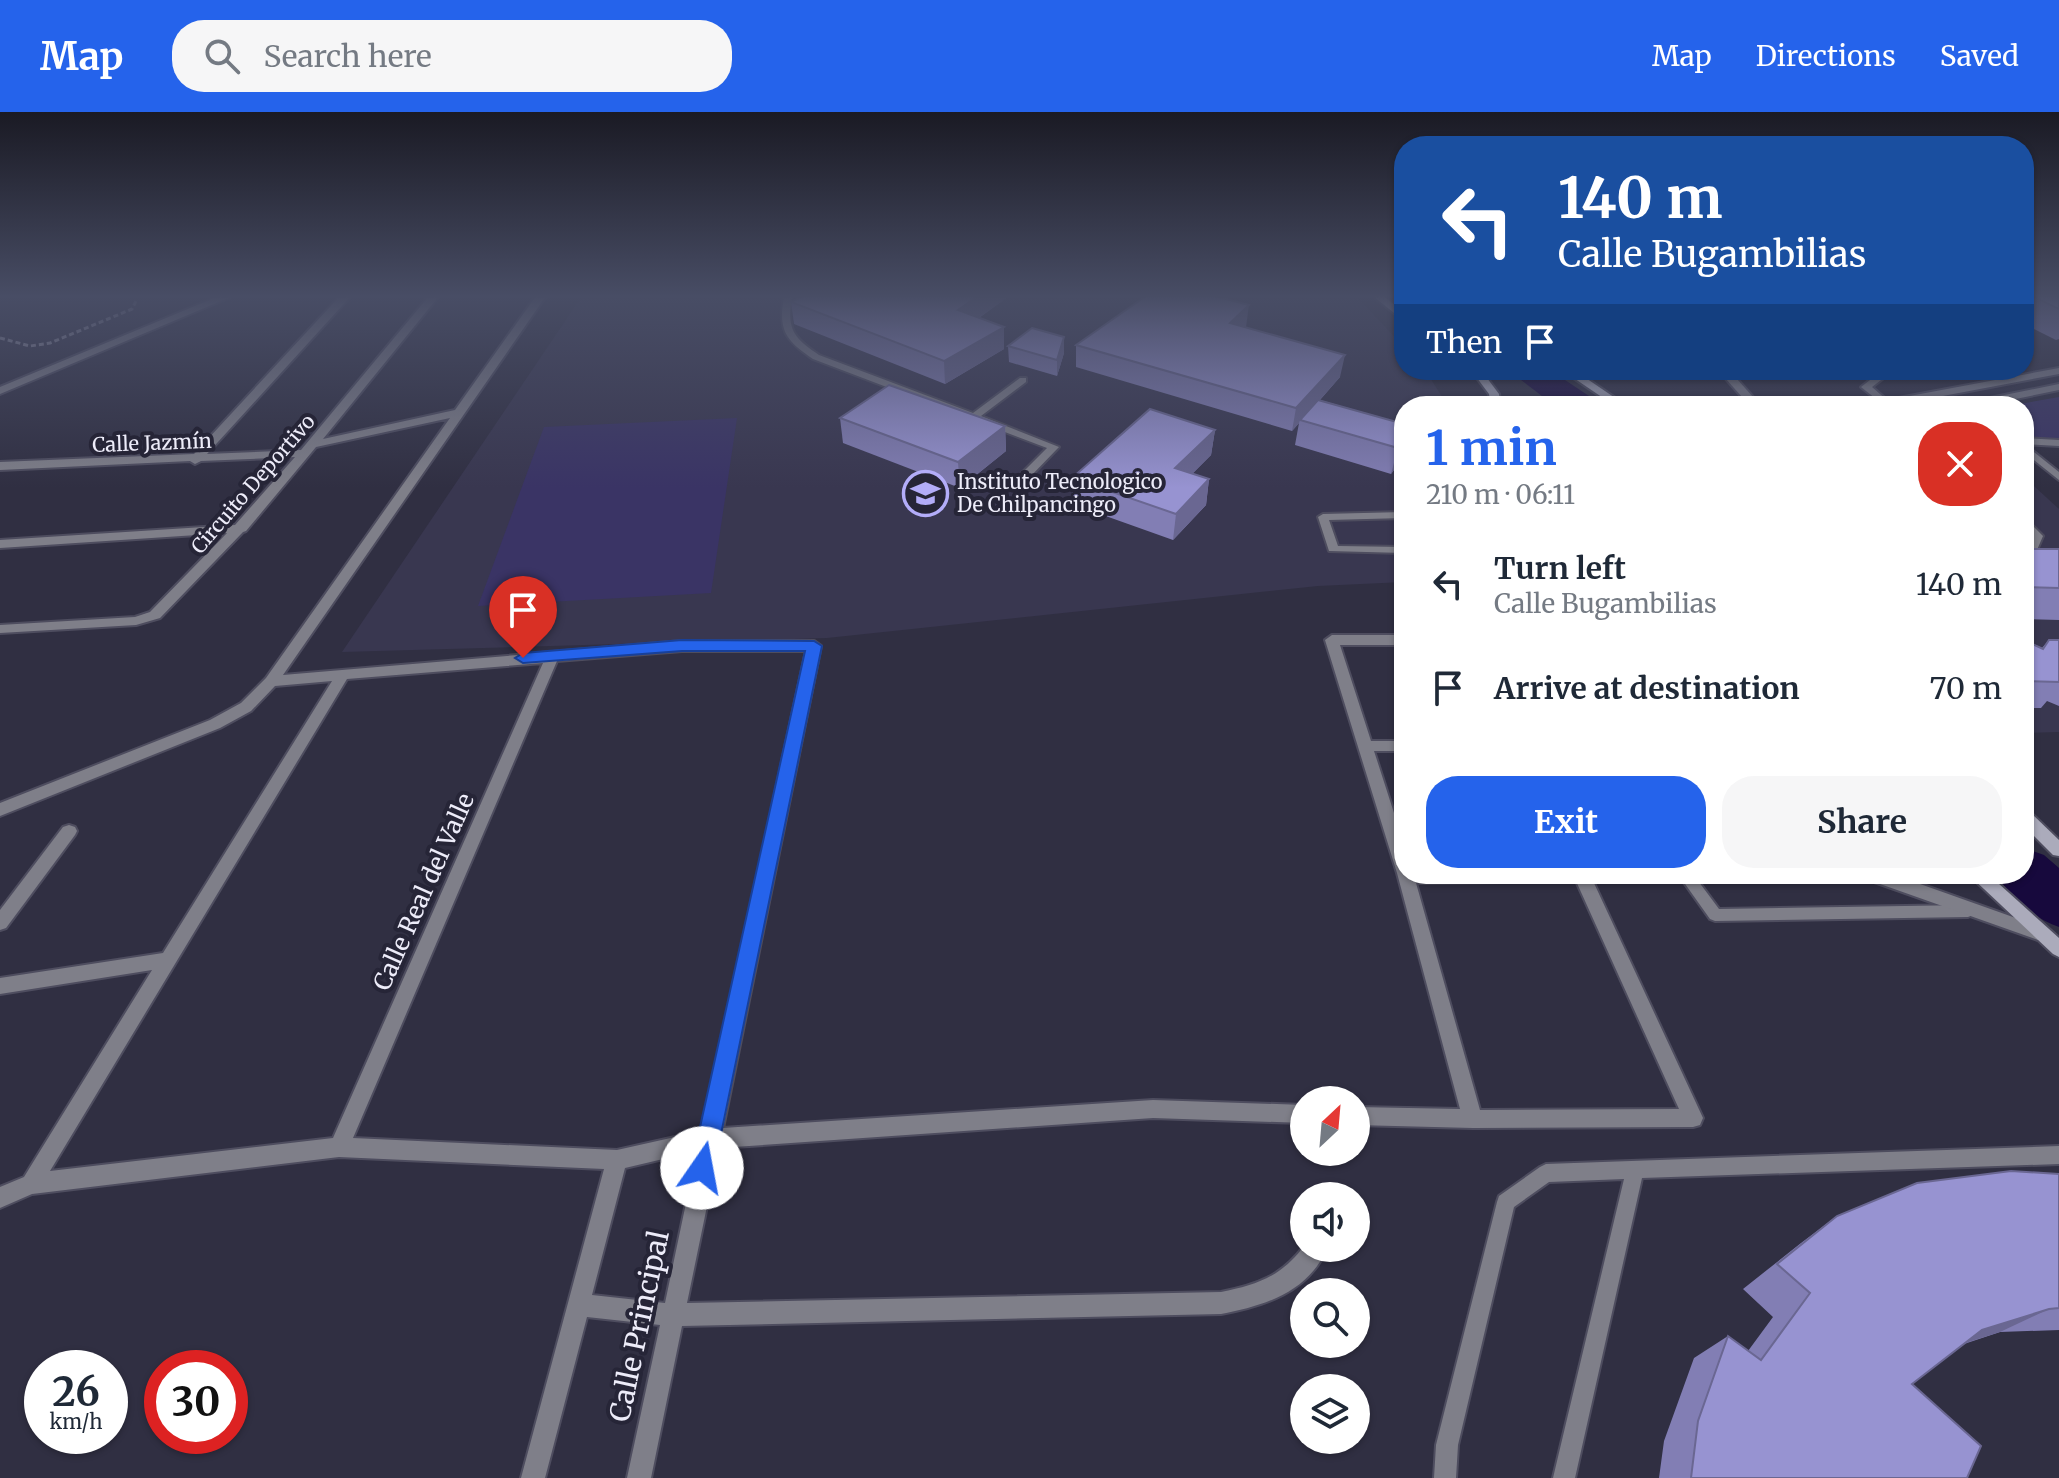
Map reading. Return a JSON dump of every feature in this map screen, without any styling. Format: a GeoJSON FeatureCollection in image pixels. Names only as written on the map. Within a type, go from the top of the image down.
{"type":"FeatureCollection","features":[{"type":"Feature","properties":{"kind":"main road"},"geometry":{"type":"LineString","coordinates":[[1582,380],[1607,396]]}},
{"type":"Feature","properties":{"kind":"main road"},"geometry":{"type":"LineString","coordinates":[[2034,826],[2059,850]]}},
{"type":"Feature","properties":{"kind":"main road"},"geometry":{"type":"LineString","coordinates":[[1987,884],[2059,949]]}},
{"type":"Feature","properties":{"kind":"street"},"geometry":{"type":"LineString","coordinates":[[0,391],[75,360]]}},
{"type":"Feature","properties":{"kind":"street"},"geometry":{"type":"LineString","coordinates":[[195,460],[287,360]]}},
{"type":"Feature","properties":{"kind":"street","name":"Circuito Deportivo"},"geometry":{"type":"LineString","coordinates":[[0,629],[136,621],[155,615],[242,528],[382,360]]}},
{"type":"Feature","properties":{"kind":"street"},"geometry":{"type":"LineString","coordinates":[[0,810],[215,724],[246,707],[271,681],[497,360]]}},
{"type":"Feature","properties":{"kind":"street"},"geometry":{"type":"LineString","coordinates":[[2034,376],[2059,371]]}},
{"type":"Feature","properties":{"kind":"street"},"geometry":{"type":"LineString","coordinates":[[1732,380],[1747,396]]}},
{"type":"Feature","properties":{"kind":"street"},"geometry":{"type":"LineString","coordinates":[[1923,396],[2010,380]]}},
{"type":"Feature","properties":{"kind":"street"},"geometry":{"type":"LineString","coordinates":[[2014,396],[2059,387]]}},
{"type":"Feature","properties":{"kind":"street","name":"Calle Jazmín"},"geometry":{"type":"LineString","coordinates":[[0,466],[195,460],[310,448],[461,412]]}},
{"type":"Feature","properties":{"kind":"street"},"geometry":{"type":"LineString","coordinates":[[0,544],[242,528]]}},
{"type":"Feature","properties":{"kind":"street"},"geometry":{"type":"LineString","coordinates":[[1394,640],[1332,640],[1394,839]]}},
{"type":"Feature","properties":{"kind":"street","name":"Calle Principal"},"geometry":{"type":"LineString","coordinates":[[553,655],[682,646],[814,646],[639,1478]]}},
{"type":"Feature","properties":{"kind":"street"},"geometry":{"type":"LineString","coordinates":[[271,681],[553,655]]}},
{"type":"Feature","properties":{"kind":"street","name":"Calle Real del Valle"},"geometry":{"type":"LineString","coordinates":[[339,1147],[553,655]]}},
{"type":"Feature","properties":{"kind":"street"},"geometry":{"type":"LineString","coordinates":[[31,1184],[342,676]]}},
{"type":"Feature","properties":{"kind":"street"},"geometry":{"type":"LineString","coordinates":[[1365,746],[1394,746]]}},
{"type":"Feature","properties":{"kind":"street"},"geometry":{"type":"LineString","coordinates":[[0,923],[69,831]]}},
{"type":"Feature","properties":{"kind":"street"},"geometry":{"type":"LineString","coordinates":[[1408,884],[1473,1119]]}},
{"type":"Feature","properties":{"kind":"street"},"geometry":{"type":"LineString","coordinates":[[1370,1116],[1693,1118],[1586,884]]}},
{"type":"Feature","properties":{"kind":"street"},"geometry":{"type":"LineString","coordinates":[[1898,884],[2038,933]]}},
{"type":"Feature","properties":{"kind":"street"},"geometry":{"type":"LineString","coordinates":[[0,986],[166,960]]}},
{"type":"Feature","properties":{"kind":"street"},"geometry":{"type":"LineString","coordinates":[[0,1198],[31,1184],[339,1147],[617,1160],[708,1139],[1153,1109],[1290,1114]]}},
{"type":"Feature","properties":{"kind":"street"},"geometry":{"type":"LineString","coordinates":[[533,1478],[617,1160]]}},
{"type":"Feature","properties":{"kind":"street"},"geometry":{"type":"LineString","coordinates":[[578,1305],[672,1315],[1221,1303],[1261,1296],[1297,1275],[1306,1262]]}},
{"type":"Feature","properties":{"kind":"lane"},"geometry":{"type":"LineString","coordinates":[[824,360],[1054,447],[1024,477]]}},
{"type":"Feature","properties":{"kind":"lane"},"geometry":{"type":"LineString","coordinates":[[976,415],[1023,380]]}},
{"type":"Feature","properties":{"kind":"lane"},"geometry":{"type":"LineString","coordinates":[[1865,380],[1866,387],[1877,396]]}},
{"type":"Feature","properties":{"kind":"lane"},"geometry":{"type":"LineString","coordinates":[[1866,387],[1875,380]]}},
{"type":"Feature","properties":{"kind":"lane"},"geometry":{"type":"LineString","coordinates":[[2034,442],[2059,443]]}},
{"type":"Feature","properties":{"kind":"lane"},"geometry":{"type":"LineString","coordinates":[[2034,456],[2059,477]]}},
{"type":"Feature","properties":{"kind":"lane"},"geometry":{"type":"LineString","coordinates":[[1394,515],[1323,517],[1333,549],[1394,550]]}},
{"type":"Feature","properties":{"kind":"lane"},"geometry":{"type":"LineString","coordinates":[[1692,884],[1715,915],[1968,911]]}},
{"type":"Feature","properties":{"kind":"lane"},"geometry":{"type":"LineString","coordinates":[[1445,1478],[1447,1445],[1506,1202],[1546,1173],[2059,1155]]}},
{"type":"Feature","properties":{"kind":"lane"},"geometry":{"type":"LineString","coordinates":[[1564,1478],[1635,1170]]}},
{"type":"Feature","properties":{"kind":"shaded area","name":"Instituto Tecnologico De Chilpancingo"},"geometry":{"type":"Polygon","coordinates":[[[539,360],[1394,360],[1394,380],[1431,380],[1442,396],[1394,396],[1394,582],[1318,586],[827,638],[342,652],[539,360]]]}},
{"type":"Feature","properties":{"kind":"shaded area"},"geometry":{"type":"Polygon","coordinates":[[[2059,397],[2059,439],[2034,437],[2034,401],[2059,397]]]}},
{"type":"Feature","properties":{"kind":"shaded area"},"geometry":{"type":"Polygon","coordinates":[[[737,418],[711,593],[478,606],[544,427],[737,418]]]}},
{"type":"Feature","properties":{"kind":"shaded area"},"geometry":{"type":"Polygon","coordinates":[[[2034,486],[2059,509],[2059,732],[2034,733],[2034,486]]]}},
{"type":"Feature","properties":{"kind":"building"},"geometry":{"type":"Polygon","coordinates":[[[1127,360],[1341,360],[1296,408],[1127,360]]]}},
{"type":"Feature","properties":{"kind":"building"},"geometry":{"type":"Polygon","coordinates":[[[889,385],[1005,426],[958,462],[840,418],[889,385]]]}},
{"type":"Feature","properties":{"kind":"building"},"geometry":{"type":"Polygon","coordinates":[[[1318,400],[1394,421],[1394,447],[1300,420],[1318,400]]]}},
{"type":"Feature","properties":{"kind":"building"},"geometry":{"type":"Polygon","coordinates":[[[1150,409],[1215,430],[1175,468],[1209,479],[1176,514],[1072,478],[1150,409]]]}},
{"type":"Feature","properties":{"kind":"building"},"geometry":{"type":"Polygon","coordinates":[[[2034,549],[2059,549],[2059,588],[2034,587],[2034,549]]]}},
{"type":"Feature","properties":{"kind":"building"},"geometry":{"type":"Polygon","coordinates":[[[2049,640],[2059,640],[2059,682],[2034,681],[2034,645],[2043,649],[2049,640]]]}},
{"type":"Feature","properties":{"kind":"building"},"geometry":{"type":"Polygon","coordinates":[[[2011,1171],[2059,1174],[2059,1308],[1982,1330],[1912,1384],[1981,1446],[1967,1478],[1691,1478],[1698,1421],[1728,1336],[1761,1360],[1810,1293],[1777,1264],[1837,1216],[1917,1183],[2011,1171]]]}},
{"type":"Feature","properties":{"kind":"waterway"},"geometry":{"type":"LineString","coordinates":[[1541,380],[1564,396]]}},
{"type":"Feature","properties":{"kind":"waterway"},"geometry":{"type":"LineString","coordinates":[[2034,880],[2059,903]]}},
{"type":"Feature","properties":{"kind":"place","name":"Instituto Tecnologico De Chilpancingo"},"geometry":{"type":"Point","coordinates":[926,494]}},
{"type":"Feature","properties":{"kind":"route"},"geometry":{"type":"LineString","coordinates":[[523,658],[682,646],[814,646],[702,1168]]}}]}
